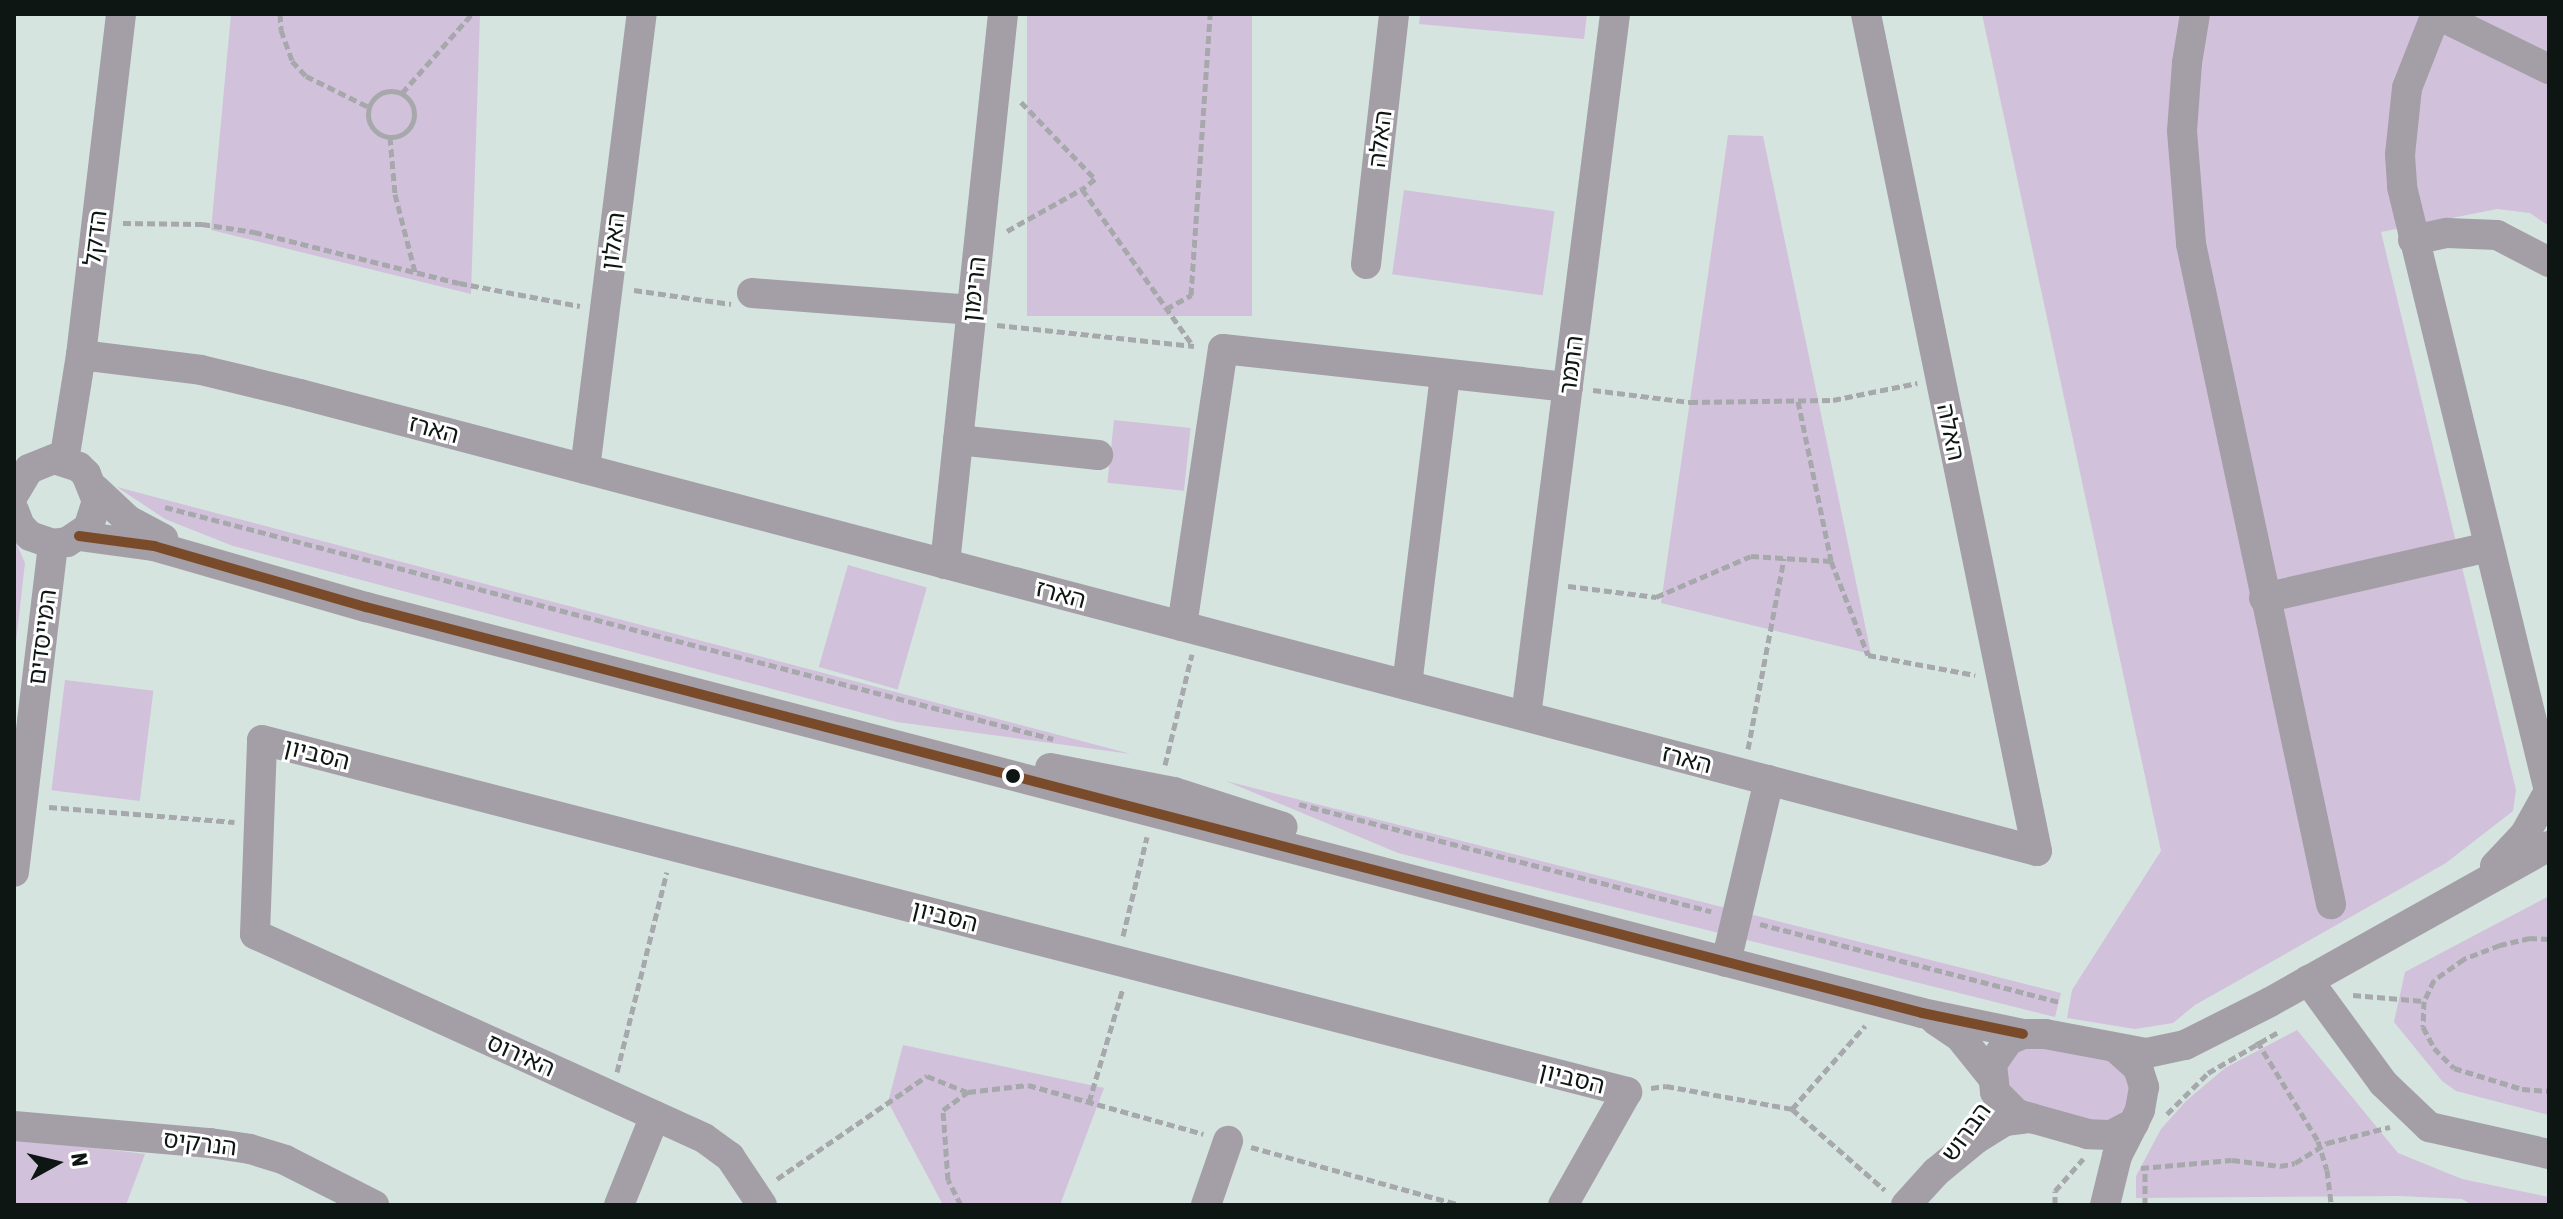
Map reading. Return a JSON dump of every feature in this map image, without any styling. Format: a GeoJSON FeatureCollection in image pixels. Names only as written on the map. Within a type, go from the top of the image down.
{"type":"FeatureCollection","features":[{"type":"Feature","properties":{"kind":"street","name":"הדקל"},"geometry":{"type":"LineString","coordinates":[[64,461],[81,355],[121,14]]}},
{"type":"Feature","properties":{"kind":"street","name":"האלון"},"geometry":{"type":"LineString","coordinates":[[585,469],[642,14]]}},
{"type":"Feature","properties":{"kind":"street","name":"הרימון"},"geometry":{"type":"LineString","coordinates":[[945,564],[1003,14]]}},
{"type":"Feature","properties":{"kind":"street","name":"האלה"},"geometry":{"type":"LineString","coordinates":[[1366,264],[1394,14]]}},
{"type":"Feature","properties":{"kind":"street","name":"התמר"},"geometry":{"type":"LineString","coordinates":[[1526,716],[1615,14]]}},
{"type":"Feature","properties":{"kind":"street","name":"האלה"},"geometry":{"type":"LineString","coordinates":[[1866,14],[2037,851]]}},
{"type":"Feature","properties":{"kind":"street"},"geometry":{"type":"LineString","coordinates":[[2195,14],[2183,96],[2186,205],[2198,285],[2331,904]]}},
{"type":"Feature","properties":{"kind":"street"},"geometry":{"type":"LineString","coordinates":[[2470,889],[2525,834],[2548,795],[2413,240],[2402,187],[2402,122],[2415,60],[2436,14],[2549,69]]}},
{"type":"Feature","properties":{"kind":"street"},"geometry":{"type":"LineString","coordinates":[[2413,240],[2460,232],[2497,235],[2549,262]]}},
{"type":"Feature","properties":{"kind":"street"},"geometry":{"type":"LineString","coordinates":[[752,293],[972,316]]}},
{"type":"Feature","properties":{"kind":"street"},"geometry":{"type":"LineString","coordinates":[[1182,626],[1208,348],[1568,387]]}},
{"type":"Feature","properties":{"kind":"street","name":"הארז"},"geometry":{"type":"LineString","coordinates":[[81,355],[236,378],[2037,851]]}},
{"type":"Feature","properties":{"kind":"street"},"geometry":{"type":"LineString","coordinates":[[1407,685],[1445,374]]}},
{"type":"Feature","properties":{"kind":"street"},"geometry":{"type":"LineString","coordinates":[[958,440],[1098,455]]}},
{"type":"Feature","properties":{"kind":"street"},"geometry":{"type":"LineString","coordinates":[[19,479],[42,461],[64,461],[86,474],[95,489],[128,520],[222,567]]}},
{"type":"Feature","properties":{"kind":"street","name":"המייסדים"},"geometry":{"type":"LineString","coordinates":[[14,872],[22,805],[66,540],[93,521],[95,489]]}},
{"type":"Feature","properties":{"kind":"street"},"geometry":{"type":"LineString","coordinates":[[16,519],[40,541],[154,546],[222,567],[930,754],[1060,769],[1174,792],[1297,832],[1406,878],[1922,1013],[2023,1034],[2045,1034],[2147,1053],[2185,1045],[2312,986],[2470,889],[2549,846]]}},
{"type":"Feature","properties":{"kind":"street"},"geometry":{"type":"LineString","coordinates":[[2264,598],[2488,547]]}},
{"type":"Feature","properties":{"kind":"street"},"geometry":{"type":"LineString","coordinates":[[2524,698],[2549,737]]}},
{"type":"Feature","properties":{"kind":"street","name":"הסביון"},"geometry":{"type":"LineString","coordinates":[[259,824],[262,740],[1627,1092]]}},
{"type":"Feature","properties":{"kind":"street"},"geometry":{"type":"LineString","coordinates":[[1726,962],[1756,777]]}},
{"type":"Feature","properties":{"kind":"street","name":"האירוס"},"geometry":{"type":"LineString","coordinates":[[259,824],[255,934],[704,1138],[730,1157],[759,1199]]}},
{"type":"Feature","properties":{"kind":"street"},"geometry":{"type":"LineString","coordinates":[[2312,986],[2383,1083],[2429,1127],[2549,1154]]}},
{"type":"Feature","properties":{"kind":"street"},"geometry":{"type":"LineString","coordinates":[[1922,1013],[1960,1037],[2017,1114],[2096,1146]]}},
{"type":"Feature","properties":{"kind":"street"},"geometry":{"type":"LineString","coordinates":[[1994,1085],[1992,1064],[2009,1040],[2023,1034]]}},
{"type":"Feature","properties":{"kind":"street"},"geometry":{"type":"LineString","coordinates":[[2096,1146],[2134,1123],[2143,1092],[2155,1073],[2185,1045]]}},
{"type":"Feature","properties":{"kind":"street"},"geometry":{"type":"LineString","coordinates":[[2116,1048],[2138,1068],[2143,1092]]}},
{"type":"Feature","properties":{"kind":"street","name":"הברוש"},"geometry":{"type":"LineString","coordinates":[[1936,1172],[1994,1085]]}},
{"type":"Feature","properties":{"kind":"street"},"geometry":{"type":"LineString","coordinates":[[1563,1205],[1627,1092]]}},
{"type":"Feature","properties":{"kind":"street"},"geometry":{"type":"LineString","coordinates":[[619,1205],[655,1116]]}},
{"type":"Feature","properties":{"kind":"street","name":"הברוש"},"geometry":{"type":"LineString","coordinates":[[1898,1200],[1992,1128],[2005,1121],[2031,1118]]}},
{"type":"Feature","properties":{"kind":"street"},"geometry":{"type":"LineString","coordinates":[[2096,1146],[2134,1123]]}},
{"type":"Feature","properties":{"kind":"street","name":"הנרקיס"},"geometry":{"type":"LineString","coordinates":[[14,1126],[250,1149],[285,1160],[374,1205]]}},
{"type":"Feature","properties":{"kind":"street"},"geometry":{"type":"LineString","coordinates":[[1206,1205],[1228,1141]]}},
{"type":"Feature","properties":{"kind":"street"},"geometry":{"type":"LineString","coordinates":[[2096,1146],[2104,1205]]}},
{"type":"Feature","properties":{"kind":"path"},"geometry":{"type":"LineString","coordinates":[[280,14],[281,30],[292,61],[306,76],[369,107],[375,130],[390,137],[405,133],[414,117],[411,102],[402,93]]}},
{"type":"Feature","properties":{"kind":"path"},"geometry":{"type":"LineString","coordinates":[[369,107],[378,94],[402,93],[472,14]]}},
{"type":"Feature","properties":{"kind":"path"},"geometry":{"type":"LineString","coordinates":[[1166,309],[1191,295],[1210,14]]}},
{"type":"Feature","properties":{"kind":"path"},"geometry":{"type":"LineString","coordinates":[[979,247],[1095,179],[997,77]]}},
{"type":"Feature","properties":{"kind":"path"},"geometry":{"type":"LineString","coordinates":[[390,137],[395,194],[415,272]]}},
{"type":"Feature","properties":{"kind":"path"},"geometry":{"type":"LineString","coordinates":[[1082,189],[1166,309],[1208,348]]}},
{"type":"Feature","properties":{"kind":"path"},"geometry":{"type":"LineString","coordinates":[[97,222],[202,224],[254,232],[415,272],[606,299],[732,305],[752,293]]}},
{"type":"Feature","properties":{"kind":"path"},"geometry":{"type":"LineString","coordinates":[[972,316],[1208,348]]}},
{"type":"Feature","properties":{"kind":"path"},"geometry":{"type":"LineString","coordinates":[[1568,387],[1690,402],[1798,401],[1833,400],[1940,379]]}},
{"type":"Feature","properties":{"kind":"path"},"geometry":{"type":"LineString","coordinates":[[1798,401],[1831,561],[1868,655],[2002,680]]}},
{"type":"Feature","properties":{"kind":"path"},"geometry":{"type":"LineString","coordinates":[[1543,582],[1656,597],[1751,556],[1831,561]]}},
{"type":"Feature","properties":{"kind":"path"},"geometry":{"type":"LineString","coordinates":[[1756,777],[1784,558]]}},
{"type":"Feature","properties":{"kind":"path"},"geometry":{"type":"LineString","coordinates":[[22,805],[259,824]]}},
{"type":"Feature","properties":{"kind":"path"},"geometry":{"type":"LineString","coordinates":[[611,1096],[674,846]]}},
{"type":"Feature","properties":{"kind":"path"},"geometry":{"type":"LineString","coordinates":[[2549,939],[2530,938],[2500,945],[2464,959],[2434,980],[2424,1001],[2423,1027],[2434,1048],[2454,1068],[2522,1089],[2549,1091]]}},
{"type":"Feature","properties":{"kind":"path"},"geometry":{"type":"LineString","coordinates":[[1089,1102],[1130,964]]}},
{"type":"Feature","properties":{"kind":"path"},"geometry":{"type":"LineString","coordinates":[[2312,986],[2424,1001]]}},
{"type":"Feature","properties":{"kind":"path"},"geometry":{"type":"LineString","coordinates":[[1792,1109],[1885,1003]]}},
{"type":"Feature","properties":{"kind":"path"},"geometry":{"type":"LineString","coordinates":[[2242,1016],[2320,1147],[2331,1205]]}},
{"type":"Feature","properties":{"kind":"path"},"geometry":{"type":"LineString","coordinates":[[759,1199],[927,1076],[968,1092],[1028,1085],[1460,1205]]}},
{"type":"Feature","properties":{"kind":"path"},"geometry":{"type":"LineString","coordinates":[[1627,1092],[1666,1086],[1792,1109],[1898,1200]]}},
{"type":"Feature","properties":{"kind":"path"},"geometry":{"type":"LineString","coordinates":[[961,1205],[948,1180],[943,1110],[968,1092]]}},
{"type":"Feature","properties":{"kind":"path"},"geometry":{"type":"LineString","coordinates":[[2055,1205],[2055,1191],[2096,1146],[2130,1168],[2217,1160],[2280,1166],[2295,1163],[2320,1147],[2391,1127],[2410,1112]]}},
{"type":"Feature","properties":{"kind":"path"},"geometry":{"type":"LineString","coordinates":[[2145,1168],[2145,1205]]}},
{"type":"Feature","properties":{"kind":"shaded area"},"geometry":{"type":"Polygon","coordinates":[[[231,14],[480,14],[471,294],[211,230],[231,14]]]}},
{"type":"Feature","properties":{"kind":"shaded area"},"geometry":{"type":"Polygon","coordinates":[[[1027,14],[1252,14],[1252,316],[1027,316],[1027,14]]]}},
{"type":"Feature","properties":{"kind":"shaded area"},"geometry":{"type":"Polygon","coordinates":[[[1420,14],[1587,14],[1584,39],[1419,24],[1420,14]]]}},
{"type":"Feature","properties":{"kind":"shaded area"},"geometry":{"type":"Polygon","coordinates":[[[1982,14],[2549,14],[2549,226],[2530,213],[2497,209],[2381,232],[2516,790],[2513,811],[2446,863],[2195,1005],[2173,1023],[2135,1029],[2067,1018],[2072,990],[2161,851],[1982,14]]]}},
{"type":"Feature","properties":{"kind":"shaded area"},"geometry":{"type":"Polygon","coordinates":[[[1728,135],[1763,136],[1871,654],[1661,603],[1728,135]]]}},
{"type":"Feature","properties":{"kind":"shaded area"},"geometry":{"type":"Polygon","coordinates":[[[1404,190],[1555,211],[1543,295],[1392,274],[1404,190]]]}},
{"type":"Feature","properties":{"kind":"shaded area"},"geometry":{"type":"Polygon","coordinates":[[[1114,420],[1191,428],[1184,491],[1107,483],[1114,420]]]}},
{"type":"Feature","properties":{"kind":"shaded area"},"geometry":{"type":"Polygon","coordinates":[[[117,487],[1131,754],[897,722],[233,546],[165,519],[117,487]]]}},
{"type":"Feature","properties":{"kind":"shaded area"},"geometry":{"type":"Polygon","coordinates":[[[14,538],[25,563],[15,651],[14,650],[14,538]]]}},
{"type":"Feature","properties":{"kind":"shaded area"},"geometry":{"type":"Polygon","coordinates":[[[848,565],[927,588],[898,689],[819,667],[848,565]]]}},
{"type":"Feature","properties":{"kind":"shaded area"},"geometry":{"type":"Polygon","coordinates":[[[65,680],[153,691],[140,801],[51,790],[65,680]]]}},
{"type":"Feature","properties":{"kind":"shaded area"},"geometry":{"type":"Polygon","coordinates":[[[1226,781],[2061,993],[2055,1017],[1398,853],[1226,781]]]}},
{"type":"Feature","properties":{"kind":"shaded area"},"geometry":{"type":"Polygon","coordinates":[[[2549,896],[2549,1115],[2456,1091],[2442,1081],[2394,1022],[2405,972],[2549,896]]]}},
{"type":"Feature","properties":{"kind":"shaded area"},"geometry":{"type":"Polygon","coordinates":[[[2297,1030],[2398,1153],[2462,1179],[2549,1197],[2549,1205],[2472,1205],[2462,1199],[2400,1196],[2136,1198],[2136,1176],[2161,1129],[2186,1101],[2225,1068],[2297,1030]]]}},
{"type":"Feature","properties":{"kind":"shaded area"},"geometry":{"type":"Polygon","coordinates":[[[903,1045],[1104,1088],[1060,1205],[943,1205],[888,1102],[903,1045]]]}},
{"type":"Feature","properties":{"kind":"shaded area"},"geometry":{"type":"Polygon","coordinates":[[[2025,1045],[2112,1057],[2129,1073],[2130,1105],[2109,1124],[2022,1104],[2005,1087],[2008,1057],[2025,1045]]]}},
{"type":"Feature","properties":{"kind":"shaded area"},"geometry":{"type":"Polygon","coordinates":[[[14,1138],[145,1154],[126,1205],[14,1205],[14,1138]]]}},
{"type":"Feature","properties":{"kind":"transit line"},"geometry":{"type":"LineString","coordinates":[[79,536],[154,546],[366,607],[1922,1013],[2023,1034]]}}]}
